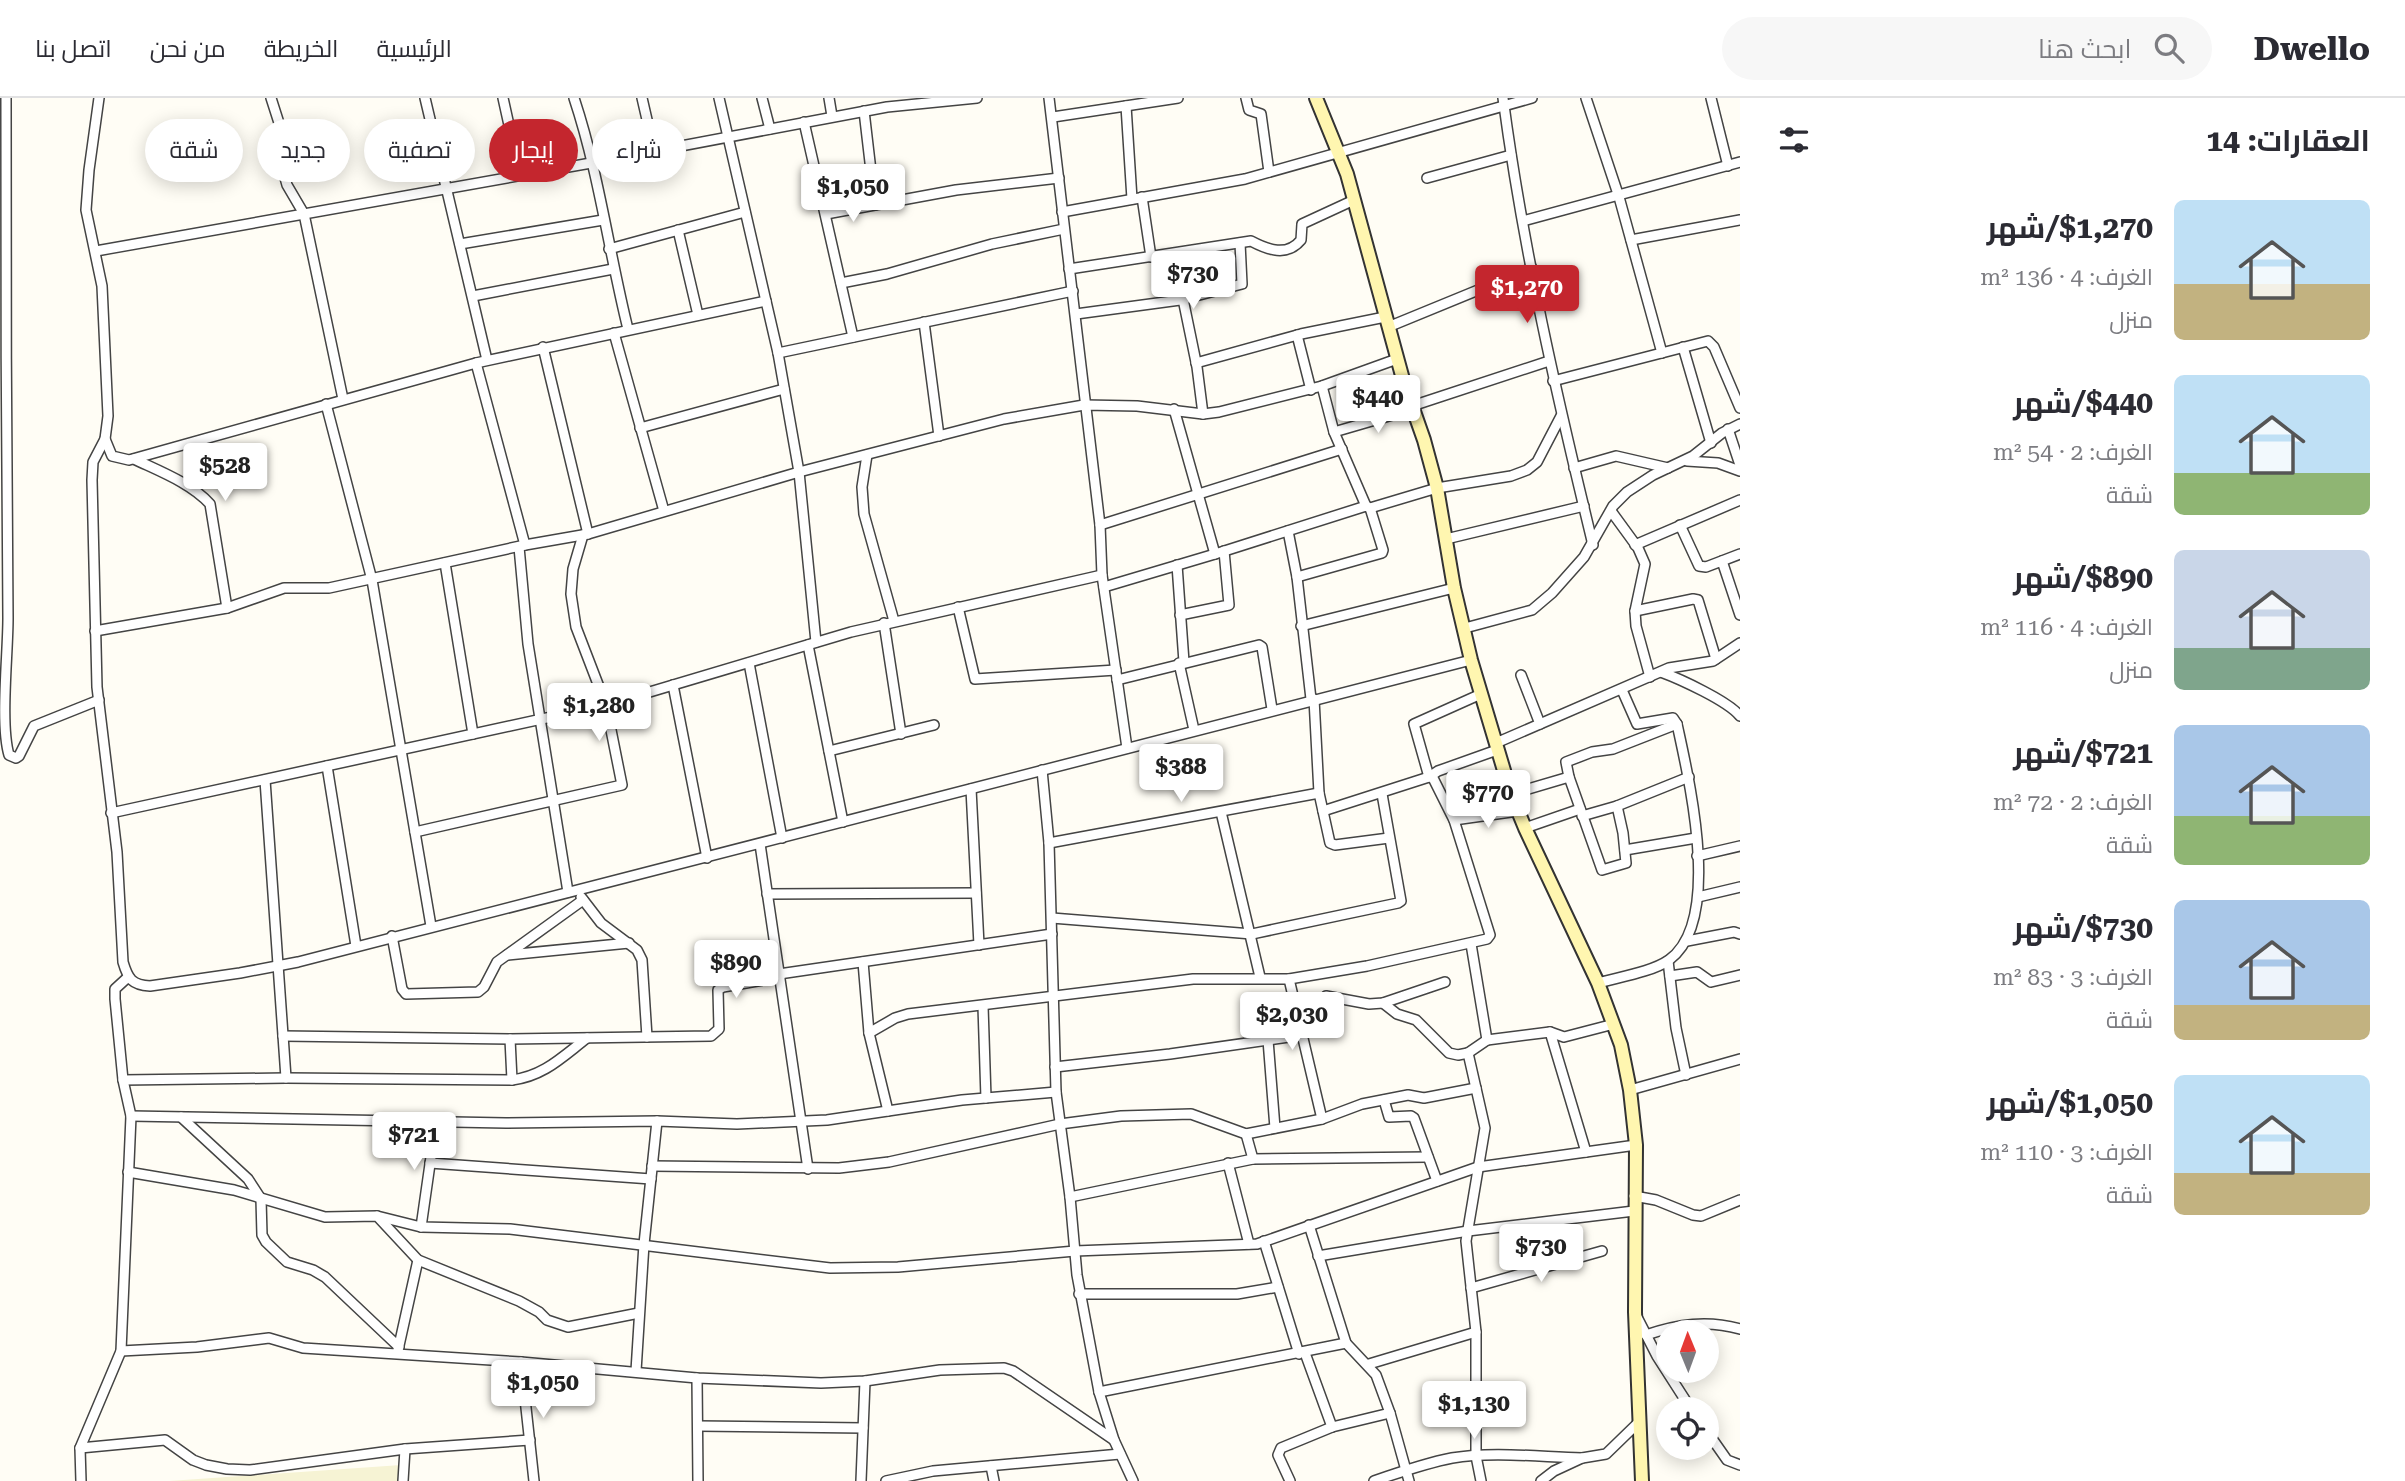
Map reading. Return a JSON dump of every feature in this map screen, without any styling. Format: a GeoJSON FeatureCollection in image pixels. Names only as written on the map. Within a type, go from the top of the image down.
{"type":"FeatureCollection","features":[{"type":"Feature","properties":{"kind":"street"},"geometry":{"type":"LineString","coordinates":[[6,98],[8,627],[4,722],[9,755],[16,758],[19,756],[31,730],[41,722],[99,700]]}},
{"type":"Feature","properties":{"kind":"street"},"geometry":{"type":"LineString","coordinates":[[99,98],[86,210],[102,286],[108,401],[105,439],[93,462],[95,631],[99,700],[117,852],[122,962],[127,978],[137,985],[150,986],[277,966],[707,858],[1272,709],[1471,660]]}},
{"type":"Feature","properties":{"kind":"street"},"geometry":{"type":"LineString","coordinates":[[271,98],[279,123],[280,160],[287,184],[304,214],[342,399]]}},
{"type":"Feature","properties":{"kind":"street"},"geometry":{"type":"LineString","coordinates":[[425,98],[487,360]]}},
{"type":"Feature","properties":{"kind":"street"},"geometry":{"type":"LineString","coordinates":[[503,98],[508,119]]}},
{"type":"Feature","properties":{"kind":"street"},"geometry":{"type":"LineString","coordinates":[[574,98],[586,134],[628,329]]}},
{"type":"Feature","properties":{"kind":"street"},"geometry":{"type":"LineString","coordinates":[[642,98],[647,119]]}},
{"type":"Feature","properties":{"kind":"street"},"geometry":{"type":"LineString","coordinates":[[719,98],[778,353],[799,472],[812,643],[843,822]]}},
{"type":"Feature","properties":{"kind":"street"},"geometry":{"type":"LineString","coordinates":[[762,98],[771,129]]}},
{"type":"Feature","properties":{"kind":"street"},"geometry":{"type":"LineString","coordinates":[[829,98],[832,116]]}},
{"type":"Feature","properties":{"kind":"street"},"geometry":{"type":"LineString","coordinates":[[686,144],[864,111],[891,102],[977,98]]}},
{"type":"Feature","properties":{"kind":"street"},"geometry":{"type":"LineString","coordinates":[[1049,98],[1100,525],[1102,575],[1127,748]]}},
{"type":"Feature","properties":{"kind":"street"},"geometry":{"type":"LineString","coordinates":[[1053,117],[1176,98]]}},
{"type":"Feature","properties":{"kind":"street"},"geometry":{"type":"LineString","coordinates":[[1246,98],[1249,110],[1261,114],[1269,172]]}},
{"type":"Feature","properties":{"kind":"street"},"geometry":{"type":"LineString","coordinates":[[1316,98],[1354,200],[1397,359],[1437,488],[1454,588],[1471,660],[1511,794],[1598,984],[1614,1024],[1630,1090],[1636,1145],[1635,1312],[1642,1481]]}},
{"type":"Feature","properties":{"kind":"street"},"geometry":{"type":"LineString","coordinates":[[1062,212],[1244,179],[1504,102],[1532,98]]}},
{"type":"Feature","properties":{"kind":"street"},"geometry":{"type":"LineString","coordinates":[[1586,98],[1619,197],[1662,353]]}},
{"type":"Feature","properties":{"kind":"street"},"geometry":{"type":"LineString","coordinates":[[1711,98],[1728,166]]}},
{"type":"Feature","properties":{"kind":"street"},"geometry":{"type":"LineString","coordinates":[[1504,102],[1511,155],[1553,381],[1593,545]]}},
{"type":"Feature","properties":{"kind":"street"},"geometry":{"type":"LineString","coordinates":[[1126,106],[1137,198],[1150,257]]}},
{"type":"Feature","properties":{"kind":"street"},"geometry":{"type":"LineString","coordinates":[[864,111],[875,205]]}},
{"type":"Feature","properties":{"kind":"street"},"geometry":{"type":"LineString","coordinates":[[804,122],[853,337]]}},
{"type":"Feature","properties":{"kind":"street"},"geometry":{"type":"LineString","coordinates":[[1427,178],[1511,155]]}},
{"type":"Feature","properties":{"kind":"street"},"geometry":{"type":"LineString","coordinates":[[1523,221],[1740,162]]}},
{"type":"Feature","properties":{"kind":"street"},"geometry":{"type":"LineString","coordinates":[[578,165],[591,163]]}},
{"type":"Feature","properties":{"kind":"street"},"geometry":{"type":"LineString","coordinates":[[826,214],[956,190],[1059,177]]}},
{"type":"Feature","properties":{"kind":"street"},"geometry":{"type":"LineString","coordinates":[[96,251],[489,180]]}},
{"type":"Feature","properties":{"kind":"street"},"geometry":{"type":"LineString","coordinates":[[1069,269],[1251,241],[1276,251],[1288,250],[1301,240],[1302,224],[1354,200]]}},
{"type":"Feature","properties":{"kind":"street"},"geometry":{"type":"LineString","coordinates":[[609,249],[745,212]]}},
{"type":"Feature","properties":{"kind":"street"},"geometry":{"type":"LineString","coordinates":[[460,244],[603,220]]}},
{"type":"Feature","properties":{"kind":"street"},"geometry":{"type":"LineString","coordinates":[[1631,240],[1740,220]]}},
{"type":"Feature","properties":{"kind":"street"},"geometry":{"type":"LineString","coordinates":[[841,283],[887,274],[992,244],[1064,229]]}},
{"type":"Feature","properties":{"kind":"street"},"geometry":{"type":"LineString","coordinates":[[678,230],[698,315]]}},
{"type":"Feature","properties":{"kind":"street"},"geometry":{"type":"LineString","coordinates":[[1076,314],[1183,299],[1242,284],[1244,281],[1240,243]]}},
{"type":"Feature","properties":{"kind":"street"},"geometry":{"type":"LineString","coordinates":[[1196,363],[1297,335],[1387,322],[1532,268]]}},
{"type":"Feature","properties":{"kind":"street"},"geometry":{"type":"LineString","coordinates":[[472,296],[613,269]]}},
{"type":"Feature","properties":{"kind":"street"},"geometry":{"type":"LineString","coordinates":[[778,353],[1073,291]]}},
{"type":"Feature","properties":{"kind":"street"},"geometry":{"type":"LineString","coordinates":[[1183,299],[1203,414]]}},
{"type":"Feature","properties":{"kind":"street"},"geometry":{"type":"LineString","coordinates":[[105,439],[112,456],[123,460],[134,459],[476,362],[766,301]]}},
{"type":"Feature","properties":{"kind":"street"},"geometry":{"type":"LineString","coordinates":[[924,322],[939,436]]}},
{"type":"Feature","properties":{"kind":"street"},"geometry":{"type":"LineString","coordinates":[[614,333],[664,511]]}},
{"type":"Feature","properties":{"kind":"street"},"geometry":{"type":"LineString","coordinates":[[1297,335],[1311,390]]}},
{"type":"Feature","properties":{"kind":"street"},"geometry":{"type":"LineString","coordinates":[[1553,381],[1712,342],[1740,408]]}},
{"type":"Feature","properties":{"kind":"street"},"geometry":{"type":"LineString","coordinates":[[415,832],[622,785],[606,705],[576,627],[571,594],[573,569],[585,535],[543,347]]}},
{"type":"Feature","properties":{"kind":"street"},"geometry":{"type":"LineString","coordinates":[[1683,348],[1711,443]]}},
{"type":"Feature","properties":{"kind":"street"},"geometry":{"type":"LineString","coordinates":[[95,631],[227,608],[284,588],[329,588],[585,535],[799,472],[1004,419],[1084,405],[1137,405],[1203,414],[1311,390],[1397,359]]}},
{"type":"Feature","properties":{"kind":"street"},"geometry":{"type":"LineString","coordinates":[[1334,432],[1549,361]]}},
{"type":"Feature","properties":{"kind":"street"},"geometry":{"type":"LineString","coordinates":[[476,362],[522,546],[528,644],[539,720],[572,891],[583,900],[601,923],[637,950],[644,968],[647,1037]]}},
{"type":"Feature","properties":{"kind":"street"},"geometry":{"type":"LineString","coordinates":[[1297,577],[1382,553],[1368,507],[1334,432],[1322,386]]}},
{"type":"Feature","properties":{"kind":"street"},"geometry":{"type":"LineString","coordinates":[[640,428],[784,388]]}},
{"type":"Feature","properties":{"kind":"street"},"geometry":{"type":"LineString","coordinates":[[326,404],[372,580],[431,926]]}},
{"type":"Feature","properties":{"kind":"street"},"geometry":{"type":"LineString","coordinates":[[1174,409],[1198,496],[1220,553],[1229,605],[1180,615]]}},
{"type":"Feature","properties":{"kind":"street"},"geometry":{"type":"LineString","coordinates":[[1104,587],[1437,488],[1511,476],[1527,470],[1537,462],[1561,416]]}},
{"type":"Feature","properties":{"kind":"street"},"geometry":{"type":"LineString","coordinates":[[1465,628],[1532,610],[1552,593],[1593,545],[1611,511],[1627,492],[1685,460],[1728,429],[1740,424]]}},
{"type":"Feature","properties":{"kind":"street"},"geometry":{"type":"LineString","coordinates":[[1728,429],[1740,465]]}},
{"type":"Feature","properties":{"kind":"street"},"geometry":{"type":"LineString","coordinates":[[1100,525],[1342,449]]}},
{"type":"Feature","properties":{"kind":"street"},"geometry":{"type":"LineString","coordinates":[[867,455],[862,487],[864,514],[889,622],[901,734]]}},
{"type":"Feature","properties":{"kind":"street"},"geometry":{"type":"LineString","coordinates":[[1574,468],[1616,456],[1668,468]]}},
{"type":"Feature","properties":{"kind":"street"},"geometry":{"type":"LineString","coordinates":[[134,459],[172,477],[210,504],[227,608]]}},
{"type":"Feature","properties":{"kind":"street"},"geometry":{"type":"LineString","coordinates":[[1685,460],[1718,463],[1740,471]]}},
{"type":"Feature","properties":{"kind":"street"},"geometry":{"type":"LineString","coordinates":[[1635,545],[1740,500]]}},
{"type":"Feature","properties":{"kind":"street"},"geometry":{"type":"LineString","coordinates":[[1446,538],[1584,506]]}},
{"type":"Feature","properties":{"kind":"street"},"geometry":{"type":"LineString","coordinates":[[1611,511],[1646,564],[1635,611],[1636,626],[1650,677]]}},
{"type":"Feature","properties":{"kind":"street"},"geometry":{"type":"LineString","coordinates":[[1680,526],[1699,566],[1706,567],[1740,554]]}},
{"type":"Feature","properties":{"kind":"street"},"geometry":{"type":"LineString","coordinates":[[1288,531],[1297,577],[1312,699],[1319,793],[1332,845],[1389,838]]}},
{"type":"Feature","properties":{"kind":"street"},"geometry":{"type":"LineString","coordinates":[[1722,561],[1740,615]]}},
{"type":"Feature","properties":{"kind":"street"},"geometry":{"type":"LineString","coordinates":[[445,563],[473,734]]}},
{"type":"Feature","properties":{"kind":"street"},"geometry":{"type":"LineString","coordinates":[[1177,565],[1181,663],[1194,730]]}},
{"type":"Feature","properties":{"kind":"street"},"geometry":{"type":"LineString","coordinates":[[111,813],[606,705],[889,622],[1102,575]]}},
{"type":"Feature","properties":{"kind":"street"},"geometry":{"type":"LineString","coordinates":[[1301,626],[1454,588]]}},
{"type":"Feature","properties":{"kind":"street"},"geometry":{"type":"LineString","coordinates":[[1635,611],[1696,599],[1700,604],[1716,659]]}},
{"type":"Feature","properties":{"kind":"street"},"geometry":{"type":"LineString","coordinates":[[958,607],[975,679],[1116,675],[1261,645],[1272,709]]}},
{"type":"Feature","properties":{"kind":"street"},"geometry":{"type":"LineString","coordinates":[[1323,811],[1431,777],[1438,771],[1540,724],[1661,672],[1716,659],[1740,643]]}},
{"type":"Feature","properties":{"kind":"street"},"geometry":{"type":"LineString","coordinates":[[749,663],[782,838]]}},
{"type":"Feature","properties":{"kind":"street"},"geometry":{"type":"LineString","coordinates":[[1661,672],[1688,682],[1740,716]]}},
{"type":"Feature","properties":{"kind":"street"},"geometry":{"type":"LineString","coordinates":[[1521,675],[1540,724]]}},
{"type":"Feature","properties":{"kind":"street"},"geometry":{"type":"LineString","coordinates":[[673,685],[707,858]]}},
{"type":"Feature","properties":{"kind":"street"},"geometry":{"type":"LineString","coordinates":[[1598,984],[1668,961],[1687,941],[1696,919],[1698,897],[1696,820],[1677,724],[1673,718],[1637,724],[1622,690]]}},
{"type":"Feature","properties":{"kind":"street"},"geometry":{"type":"LineString","coordinates":[[869,1033],[901,1016],[1202,978],[1289,979],[1367,966],[1487,939],[1490,935],[1454,820],[1431,777],[1414,724],[1482,694]]}},
{"type":"Feature","properties":{"kind":"street"},"geometry":{"type":"LineString","coordinates":[[1617,806],[1625,865],[1602,870],[1565,766],[1567,761],[1592,752],[1613,749],[1677,724]]}},
{"type":"Feature","properties":{"kind":"street"},"geometry":{"type":"LineString","coordinates":[[829,751],[934,725]]}},
{"type":"Feature","properties":{"kind":"street"},"geometry":{"type":"LineString","coordinates":[[327,766],[356,946]]}},
{"type":"Feature","properties":{"kind":"street"},"geometry":{"type":"LineString","coordinates":[[1042,770],[1049,843],[1056,1092],[1079,1294],[1099,1392],[1114,1440],[1133,1481]]}},
{"type":"Feature","properties":{"kind":"street"},"geometry":{"type":"LineString","coordinates":[[1511,794],[1569,777]]}},
{"type":"Feature","properties":{"kind":"street"},"geometry":{"type":"LineString","coordinates":[[1525,828],[1581,812],[1617,806],[1689,777]]}},
{"type":"Feature","properties":{"kind":"street"},"geometry":{"type":"LineString","coordinates":[[265,780],[286,1078]]}},
{"type":"Feature","properties":{"kind":"street"},"geometry":{"type":"LineString","coordinates":[[971,789],[979,945]]}},
{"type":"Feature","properties":{"kind":"street"},"geometry":{"type":"LineString","coordinates":[[1049,843],[1319,793]]}},
{"type":"Feature","properties":{"kind":"street"},"geometry":{"type":"LineString","coordinates":[[1052,918],[1252,934],[1398,903],[1401,901],[1382,793]]}},
{"type":"Feature","properties":{"kind":"street"},"geometry":{"type":"LineString","coordinates":[[1454,820],[1518,811]]}},
{"type":"Feature","properties":{"kind":"street"},"geometry":{"type":"LineString","coordinates":[[1221,812],[1261,977]]}},
{"type":"Feature","properties":{"kind":"street"},"geometry":{"type":"LineString","coordinates":[[1625,850],[1696,838]]}},
{"type":"Feature","properties":{"kind":"street"},"geometry":{"type":"LineString","coordinates":[[760,844],[808,1169]]}},
{"type":"Feature","properties":{"kind":"street"},"geometry":{"type":"LineString","coordinates":[[1697,856],[1740,846]]}},
{"type":"Feature","properties":{"kind":"street"},"geometry":{"type":"LineString","coordinates":[[1698,897],[1740,887]]}},
{"type":"Feature","properties":{"kind":"street"},"geometry":{"type":"LineString","coordinates":[[767,894],[976,893]]}},
{"type":"Feature","properties":{"kind":"street"},"geometry":{"type":"LineString","coordinates":[[392,936],[402,989],[406,994],[481,990],[492,969],[505,956],[583,900]]}},
{"type":"Feature","properties":{"kind":"street"},"geometry":{"type":"LineString","coordinates":[[1687,941],[1734,932],[1740,934]]}},
{"type":"Feature","properties":{"kind":"street"},"geometry":{"type":"LineString","coordinates":[[283,1036],[510,1039],[711,1036],[719,1029],[718,990],[723,987],[1052,933]]}},
{"type":"Feature","properties":{"kind":"street"},"geometry":{"type":"LineString","coordinates":[[505,956],[629,943]]}},
{"type":"Feature","properties":{"kind":"street"},"geometry":{"type":"LineString","coordinates":[[1471,944],[1486,1040]]}},
{"type":"Feature","properties":{"kind":"street"},"geometry":{"type":"LineString","coordinates":[[1668,961],[1676,1028],[1686,1075]]}},
{"type":"Feature","properties":{"kind":"street"},"geometry":{"type":"LineString","coordinates":[[863,962],[869,1033],[888,1111]]}},
{"type":"Feature","properties":{"kind":"street"},"geometry":{"type":"LineString","coordinates":[[1670,976],[1697,972],[1711,982],[1740,975]]}},
{"type":"Feature","properties":{"kind":"street"},"geometry":{"type":"LineString","coordinates":[[81,1481],[80,1448],[121,1351],[131,1116],[123,1080],[115,989],[127,978]]}},
{"type":"Feature","properties":{"kind":"street"},"geometry":{"type":"LineString","coordinates":[[1289,979],[1322,1119]]}},
{"type":"Feature","properties":{"kind":"street"},"geometry":{"type":"LineString","coordinates":[[1326,996],[1369,1004],[1383,1003],[1445,982]]}},
{"type":"Feature","properties":{"kind":"street"},"geometry":{"type":"LineString","coordinates":[[1383,1003],[1397,1014],[1416,1020],[1449,1053],[1458,1055],[1468,1053],[1486,1040],[1550,1032],[1564,1037],[1614,1024]]}},
{"type":"Feature","properties":{"kind":"street"},"geometry":{"type":"LineString","coordinates":[[983,1006],[986,1098]]}},
{"type":"Feature","properties":{"kind":"street"},"geometry":{"type":"LineString","coordinates":[[1550,1032],[1586,1152]]}},
{"type":"Feature","properties":{"kind":"street"},"geometry":{"type":"LineString","coordinates":[[1055,1067],[1303,1035]]}},
{"type":"Feature","properties":{"kind":"street"},"geometry":{"type":"LineString","coordinates":[[123,1080],[512,1080],[530,1078],[541,1073],[587,1038]]}},
{"type":"Feature","properties":{"kind":"street"},"geometry":{"type":"LineString","coordinates":[[510,1039],[512,1080]]}},
{"type":"Feature","properties":{"kind":"street"},"geometry":{"type":"LineString","coordinates":[[1268,1040],[1275,1128]]}},
{"type":"Feature","properties":{"kind":"street"},"geometry":{"type":"LineString","coordinates":[[1468,1053],[1485,1128],[1467,1252],[1476,1332],[1476,1456],[1481,1481]]}},
{"type":"Feature","properties":{"kind":"street"},"geometry":{"type":"LineString","coordinates":[[1630,1090],[1740,1059]]}},
{"type":"Feature","properties":{"kind":"street"},"geometry":{"type":"LineString","coordinates":[[652,1166],[839,1168],[889,1162],[1060,1124],[1121,1116],[1188,1114],[1246,1133],[1322,1119],[1362,1104],[1408,1095],[1424,1098],[1476,1088]]}},
{"type":"Feature","properties":{"kind":"street"},"geometry":{"type":"LineString","coordinates":[[131,1116],[737,1124],[802,1121],[1056,1092]]}},
{"type":"Feature","properties":{"kind":"street"},"geometry":{"type":"LineString","coordinates":[[1384,1100],[1389,1118],[1413,1116],[1437,1181]]}},
{"type":"Feature","properties":{"kind":"street"},"geometry":{"type":"LineString","coordinates":[[181,1117],[242,1172],[261,1199],[262,1235],[266,1242],[287,1262],[313,1270],[325,1277],[398,1350]]}},
{"type":"Feature","properties":{"kind":"street"},"geometry":{"type":"LineString","coordinates":[[636,1371],[644,1244],[657,1121]]}},
{"type":"Feature","properties":{"kind":"street"},"geometry":{"type":"LineString","coordinates":[[421,1227],[436,1122]]}},
{"type":"Feature","properties":{"kind":"street"},"geometry":{"type":"LineString","coordinates":[[1246,1133],[1253,1159]]}},
{"type":"Feature","properties":{"kind":"street"},"geometry":{"type":"LineString","coordinates":[[128,1172],[234,1190],[325,1217],[377,1216],[421,1227],[510,1228],[830,1268],[851,1268],[898,1267],[1074,1251],[1248,1244],[1264,1241],[1478,1167],[1636,1145]]}},
{"type":"Feature","properties":{"kind":"street"},"geometry":{"type":"LineString","coordinates":[[1070,1197],[1253,1159],[1428,1157]]}},
{"type":"Feature","properties":{"kind":"street"},"geometry":{"type":"LineString","coordinates":[[430,1163],[651,1179]]}},
{"type":"Feature","properties":{"kind":"street"},"geometry":{"type":"LineString","coordinates":[[1228,1163],[1248,1244]]}},
{"type":"Feature","properties":{"kind":"street"},"geometry":{"type":"LineString","coordinates":[[1634,1196],[1669,1204],[1701,1216],[1740,1200]]}},
{"type":"Feature","properties":{"kind":"street"},"geometry":{"type":"LineString","coordinates":[[1318,1256],[1468,1231],[1634,1211]]}},
{"type":"Feature","properties":{"kind":"street"},"geometry":{"type":"LineString","coordinates":[[377,1216],[418,1260],[529,1306],[557,1325],[568,1327],[639,1313]]}},
{"type":"Feature","properties":{"kind":"street"},"geometry":{"type":"LineString","coordinates":[[1309,1225],[1346,1343],[1376,1375],[1409,1481]]}},
{"type":"Feature","properties":{"kind":"street"},"geometry":{"type":"LineString","coordinates":[[1264,1241],[1302,1353],[1332,1427]]}},
{"type":"Feature","properties":{"kind":"street"},"geometry":{"type":"LineString","coordinates":[[1471,1288],[1602,1251]]}},
{"type":"Feature","properties":{"kind":"street"},"geometry":{"type":"LineString","coordinates":[[398,1350],[418,1260]]}},
{"type":"Feature","properties":{"kind":"street"},"geometry":{"type":"LineString","coordinates":[[1079,1294],[1237,1294],[1278,1287]]}},
{"type":"Feature","properties":{"kind":"street"},"geometry":{"type":"LineString","coordinates":[[1635,1312],[1657,1356],[1683,1397]]}},
{"type":"Feature","properties":{"kind":"street"},"geometry":{"type":"LineString","coordinates":[[1646,1335],[1674,1326],[1699,1324],[1725,1325],[1740,1329]]}},
{"type":"Feature","properties":{"kind":"street"},"geometry":{"type":"LineString","coordinates":[[1368,1364],[1476,1332]]}},
{"type":"Feature","properties":{"kind":"street"},"geometry":{"type":"LineString","coordinates":[[121,1351],[197,1348],[269,1338],[303,1348],[398,1350],[697,1378],[821,1383],[865,1381],[940,1370],[1008,1369],[1114,1440]]}},
{"type":"Feature","properties":{"kind":"street"},"geometry":{"type":"LineString","coordinates":[[1099,1392],[1346,1343]]}},
{"type":"Feature","properties":{"kind":"street"},"geometry":{"type":"LineString","coordinates":[[522,1362],[534,1481]]}},
{"type":"Feature","properties":{"kind":"street"},"geometry":{"type":"LineString","coordinates":[[697,1378],[698,1481]]}},
{"type":"Feature","properties":{"kind":"street"},"geometry":{"type":"LineString","coordinates":[[861,1481],[865,1381]]}},
{"type":"Feature","properties":{"kind":"street"},"geometry":{"type":"LineString","coordinates":[[1290,1481],[1278,1450],[1332,1427],[1390,1413]]}},
{"type":"Feature","properties":{"kind":"street"},"geometry":{"type":"LineString","coordinates":[[1374,1481],[1453,1458],[1582,1458],[1606,1454],[1639,1422]]}},
{"type":"Feature","properties":{"kind":"street"},"geometry":{"type":"LineString","coordinates":[[698,1426],[863,1428]]}},
{"type":"Feature","properties":{"kind":"street"},"geometry":{"type":"LineString","coordinates":[[80,1448],[165,1440],[193,1460],[206,1465],[250,1470],[405,1449],[530,1440]]}},
{"type":"Feature","properties":{"kind":"street"},"geometry":{"type":"LineString","coordinates":[[403,1481],[405,1449]]}},
{"type":"Feature","properties":{"kind":"street"},"geometry":{"type":"LineString","coordinates":[[1719,1449],[1727,1460],[1740,1465]]}},
{"type":"Feature","properties":{"kind":"street"},"geometry":{"type":"LineString","coordinates":[[891,1480],[933,1471],[1120,1454]]}},
{"type":"Feature","properties":{"kind":"street"},"geometry":{"type":"LineString","coordinates":[[1541,1481],[1554,1471],[1582,1458]]}},
{"type":"Feature","properties":{"kind":"street"},"geometry":{"type":"LineString","coordinates":[[991,1466],[994,1481]]}},
{"type":"Feature","properties":{"kind":"shaded area"},"geometry":{"type":"Polygon","coordinates":[[[401,1465],[400,1481],[169,1481],[401,1465]]]}}]}
